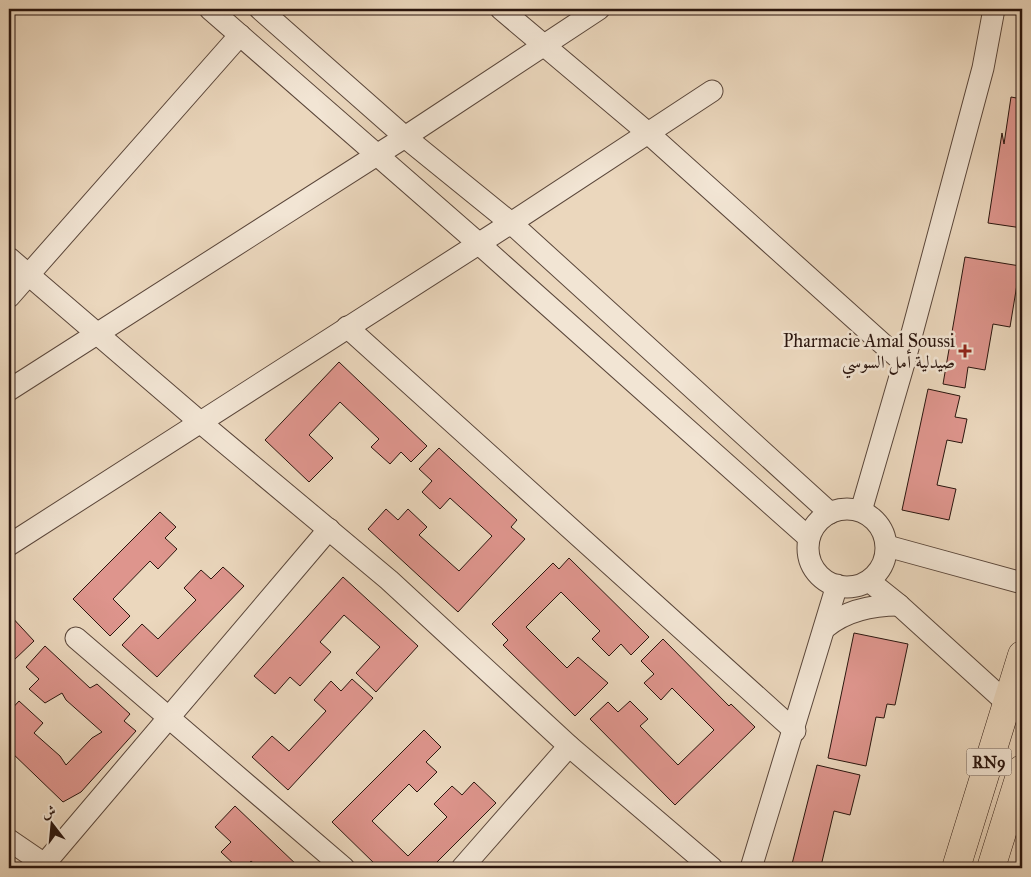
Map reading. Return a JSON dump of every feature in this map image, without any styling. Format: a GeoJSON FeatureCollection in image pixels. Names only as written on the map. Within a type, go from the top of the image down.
{"type":"FeatureCollection","features":[{"type":"Feature","properties":{"kind":"highway","name":"RN9"},"geometry":{"type":"LineString","coordinates":[[956,868],[1022,655]]}},
{"type":"Feature","properties":{"kind":"highway","name":"RN9"},"geometry":{"type":"LineString","coordinates":[[991,868],[1022,769]]}},
{"type":"Feature","properties":{"kind":"street"},"geometry":{"type":"LineString","coordinates":[[210,9],[376,156],[478,243],[809,538]]}},
{"type":"Feature","properties":{"kind":"street"},"geometry":{"type":"LineString","coordinates":[[261,9],[405,137],[512,223],[830,513]]}},
{"type":"Feature","properties":{"kind":"street"},"geometry":{"type":"LineString","coordinates":[[501,9],[648,133],[904,363]]}},
{"type":"Feature","properties":{"kind":"street"},"geometry":{"type":"LineString","coordinates":[[9,390],[376,156],[599,9]]}},
{"type":"Feature","properties":{"kind":"street"},"geometry":{"type":"LineString","coordinates":[[861,511],[904,363],[983,68],[994,9]]}},
{"type":"Feature","properties":{"kind":"street"},"geometry":{"type":"LineString","coordinates":[[9,297],[240,35]]}},
{"type":"Feature","properties":{"kind":"street"},"geometry":{"type":"LineString","coordinates":[[9,545],[512,223],[712,92]]}},
{"type":"Feature","properties":{"kind":"street"},"geometry":{"type":"LineString","coordinates":[[9,258],[200,422],[389,580],[569,746],[712,868]]}},
{"type":"Feature","properties":{"kind":"street"},"geometry":{"type":"LineString","coordinates":[[347,327],[795,730]]}},
{"type":"Feature","properties":{"kind":"street"},"geometry":{"type":"LineString","coordinates":[[840,509],[861,511],[871,516],[879,525],[887,546],[882,566],[869,580],[848,587],[826,581],[817,573],[811,562],[808,550],[809,538],[814,528],[830,513],[840,509]]}},
{"type":"Feature","properties":{"kind":"street"},"geometry":{"type":"LineString","coordinates":[[9,840],[45,867],[167,718],[330,529]]}},
{"type":"Feature","properties":{"kind":"street"},"geometry":{"type":"LineString","coordinates":[[887,546],[1022,583]]}},
{"type":"Feature","properties":{"kind":"street"},"geometry":{"type":"LineString","coordinates":[[869,580],[1007,703]]}},
{"type":"Feature","properties":{"kind":"street"},"geometry":{"type":"LineString","coordinates":[[751,868],[795,730],[838,585]]}},
{"type":"Feature","properties":{"kind":"street"},"geometry":{"type":"LineString","coordinates":[[826,627],[838,618],[851,612],[873,606],[899,605]]}},
{"type":"Feature","properties":{"kind":"street"},"geometry":{"type":"LineString","coordinates":[[76,638],[344,868]]}},
{"type":"Feature","properties":{"kind":"street"},"geometry":{"type":"LineString","coordinates":[[462,868],[569,746]]}},
{"type":"Feature","properties":{"kind":"building"},"geometry":{"type":"Polygon","coordinates":[[[1011,97],[1022,99],[1022,228],[988,223],[1002,133],[1004,144],[1011,97]]]}},
{"type":"Feature","properties":{"kind":"building"},"geometry":{"type":"Polygon","coordinates":[[[965,257],[1020,266],[1010,327],[993,324],[985,370],[968,367],[965,388],[943,384],[965,257]]]}},
{"type":"Feature","properties":{"kind":"building"},"geometry":{"type":"Polygon","coordinates":[[[339,362],[427,446],[411,462],[401,452],[390,464],[371,447],[379,439],[340,402],[309,435],[333,458],[309,482],[265,440],[339,362]]]}},
{"type":"Feature","properties":{"kind":"building"},"geometry":{"type":"Polygon","coordinates":[[[928,389],[960,396],[955,417],[967,419],[962,443],[947,440],[937,485],[956,489],[949,520],[902,510],[928,389]]]}},
{"type":"Feature","properties":{"kind":"building"},"geometry":{"type":"Polygon","coordinates":[[[439,448],[517,520],[511,527],[525,539],[458,612],[368,529],[386,509],[398,520],[408,509],[427,527],[419,535],[459,571],[492,536],[450,498],[440,509],[422,492],[432,481],[419,469],[439,448]]]}},
{"type":"Feature","properties":{"kind":"building"},"geometry":{"type":"Polygon","coordinates":[[[160,512],[176,527],[165,538],[177,549],[158,569],[150,561],[113,599],[130,616],[110,636],[73,599],[160,512]]]}},
{"type":"Feature","properties":{"kind":"building"},"geometry":{"type":"Polygon","coordinates":[[[569,558],[649,637],[631,655],[621,644],[609,656],[592,639],[600,631],[561,592],[526,627],[567,668],[578,657],[608,683],[575,716],[503,645],[508,640],[492,624],[553,563],[559,569],[569,558]]]}},
{"type":"Feature","properties":{"kind":"building"},"geometry":{"type":"Polygon","coordinates":[[[223,567],[244,586],[157,677],[122,645],[142,624],[158,639],[196,600],[184,588],[201,570],[211,579],[223,567]]]}},
{"type":"Feature","properties":{"kind":"building"},"geometry":{"type":"Polygon","coordinates":[[[343,577],[418,646],[376,692],[356,673],[380,647],[344,615],[320,642],[331,652],[300,686],[290,677],[275,694],[254,676],[343,577]]]}},
{"type":"Feature","properties":{"kind":"building"},"geometry":{"type":"Polygon","coordinates":[[[9,614],[34,641],[14,660],[9,654],[9,614]]]}},
{"type":"Feature","properties":{"kind":"building"},"geometry":{"type":"Polygon","coordinates":[[[854,633],[908,644],[895,705],[887,704],[884,718],[876,717],[866,766],[828,758],[854,633]]]}},
{"type":"Feature","properties":{"kind":"building"},"geometry":{"type":"Polygon","coordinates":[[[663,639],[729,706],[731,704],[755,727],[675,805],[590,719],[608,702],[618,712],[630,701],[648,719],[640,726],[678,765],[714,730],[672,688],[661,700],[644,683],[654,674],[641,661],[663,639]]]}},
{"type":"Feature","properties":{"kind":"building"},"geometry":{"type":"Polygon","coordinates":[[[45,646],[90,688],[97,684],[130,714],[124,721],[136,731],[81,792],[63,802],[9,750],[9,712],[19,701],[43,723],[34,733],[60,756],[66,765],[92,738],[102,732],[66,700],[62,693],[45,703],[29,689],[39,679],[26,667],[45,646]]]}},
{"type":"Feature","properties":{"kind":"building"},"geometry":{"type":"Polygon","coordinates":[[[352,679],[373,698],[288,790],[252,757],[272,736],[289,751],[326,711],[314,700],[331,681],[341,691],[352,679]]]}},
{"type":"Feature","properties":{"kind":"building"},"geometry":{"type":"Polygon","coordinates":[[[424,730],[441,747],[426,762],[437,772],[417,792],[409,784],[372,821],[408,856],[447,817],[434,804],[452,786],[462,795],[474,782],[496,803],[431,868],[379,868],[332,822],[424,730]]]}},
{"type":"Feature","properties":{"kind":"building"},"geometry":{"type":"Polygon","coordinates":[[[817,765],[860,775],[850,815],[834,811],[821,866],[829,868],[791,868],[817,765]]]}},
{"type":"Feature","properties":{"kind":"building"},"geometry":{"type":"Polygon","coordinates":[[[235,806],[300,868],[259,868],[251,861],[245,868],[238,868],[221,852],[231,842],[215,827],[235,806]]]}},
{"type":"Feature","properties":{"kind":"place","name":"Pharmacie Amal Soussi صيدلية أمل السوسي"},"geometry":{"type":"Point","coordinates":[965,351]}}]}
